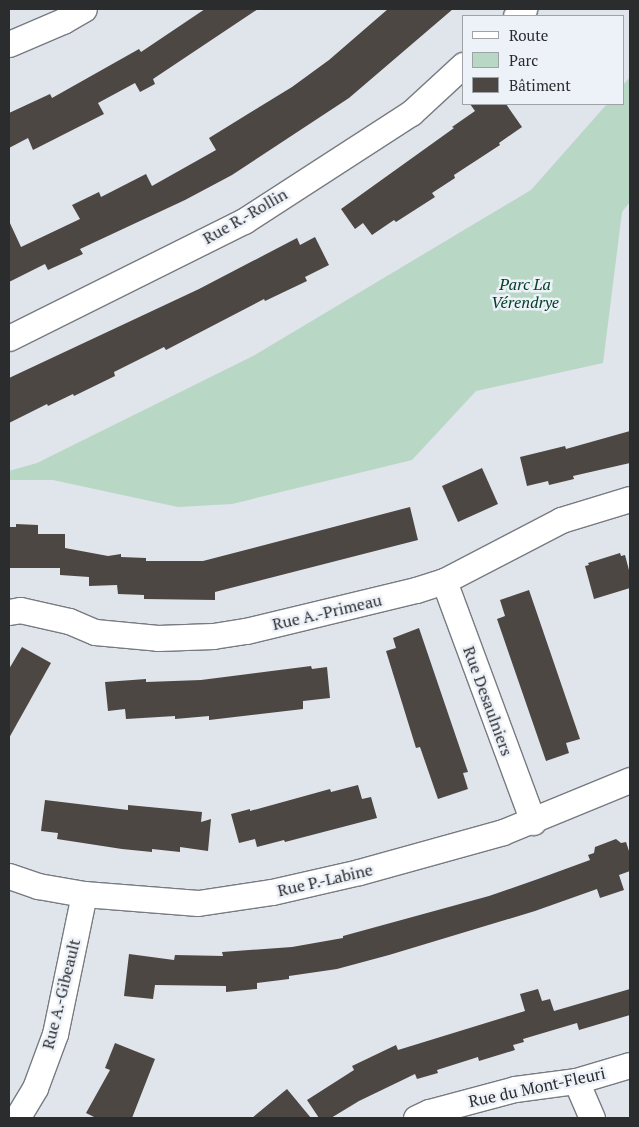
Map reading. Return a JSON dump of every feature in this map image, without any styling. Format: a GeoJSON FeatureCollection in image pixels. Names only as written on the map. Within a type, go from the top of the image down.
{"type":"FeatureCollection","features":[{"type":"Feature","properties":{"kind":"street"},"geometry":{"type":"LineString","coordinates":[[9,44],[64,21],[84,9]]}},
{"type":"Feature","properties":{"kind":"street","name":"Rue R.-Rollin"},"geometry":{"type":"LineString","coordinates":[[9,338],[244,221],[411,113],[462,66]]}},
{"type":"Feature","properties":{"kind":"street","name":"Rue A.-Primeau"},"geometry":{"type":"LineString","coordinates":[[9,612],[20,610],[69,621],[95,632],[158,638],[213,636],[246,631],[416,590],[444,581],[561,520],[630,499]]}},
{"type":"Feature","properties":{"kind":"street","name":"Rue Desaulniers"},"geometry":{"type":"LineString","coordinates":[[444,581],[533,822]]}},
{"type":"Feature","properties":{"kind":"street","name":"Rue P.-Labine"},"geometry":{"type":"LineString","coordinates":[[9,876],[38,886],[84,894],[198,903],[272,892],[434,852],[533,822],[630,780]]}},
{"type":"Feature","properties":{"kind":"street","name":"Rue A.-Gibeault"},"geometry":{"type":"LineString","coordinates":[[17,1118],[35,1088],[54,1034],[84,894]]}},
{"type":"Feature","properties":{"kind":"street","name":"Rue du Mont-Fleuri"},"geometry":{"type":"LineString","coordinates":[[416,1118],[429,1112],[515,1089],[576,1081],[630,1064]]}},
{"type":"Feature","properties":{"kind":"street"},"geometry":{"type":"LineString","coordinates":[[576,1081],[592,1118]]}},
{"type":"Feature","properties":{"kind":"green space","name":"Parc La Vérendrye"},"geometry":{"type":"Polygon","coordinates":[[[630,77],[630,202],[622,212],[603,363],[476,391],[412,460],[232,504],[178,507],[53,480],[9,480],[9,471],[37,463],[253,356],[531,190],[606,105],[624,105],[624,84],[630,77]]]}},
{"type":"Feature","properties":{"kind":"building"},"geometry":{"type":"Polygon","coordinates":[[[205,9],[258,9],[153,79],[155,84],[140,92],[135,83],[98,103],[104,114],[33,150],[28,138],[9,148],[9,113],[50,94],[52,98],[139,49],[141,52],[205,9]]]}},
{"type":"Feature","properties":{"kind":"building"},"geometry":{"type":"Polygon","coordinates":[[[388,9],[453,9],[349,98],[232,175],[185,200],[80,249],[83,254],[48,270],[45,264],[9,282],[9,221],[21,247],[80,219],[72,205],[99,192],[101,197],[146,174],[152,186],[216,150],[209,138],[292,87],[329,60],[388,9]]]}},
{"type":"Feature","properties":{"kind":"building"},"geometry":{"type":"Polygon","coordinates":[[[471,105],[507,105],[522,127],[499,143],[500,145],[454,175],[455,178],[432,193],[435,197],[396,222],[394,220],[372,235],[363,223],[355,229],[341,209],[475,111],[471,105]]]}},
{"type":"Feature","properties":{"kind":"building"},"geometry":{"type":"Polygon","coordinates":[[[315,237],[329,265],[305,277],[307,281],[265,301],[264,299],[166,350],[164,347],[114,372],[115,376],[74,396],[73,394],[48,406],[47,404],[9,423],[9,378],[199,289],[297,238],[300,245],[315,237]]]}},
{"type":"Feature","properties":{"kind":"building"},"geometry":{"type":"Polygon","coordinates":[[[630,431],[630,463],[573,476],[574,479],[549,485],[548,481],[527,486],[520,457],[565,446],[566,449],[630,431]]]}},
{"type":"Feature","properties":{"kind":"building"},"geometry":{"type":"Polygon","coordinates":[[[482,468],[498,504],[458,522],[442,486],[482,468]]]}},
{"type":"Feature","properties":{"kind":"building"},"geometry":{"type":"Polygon","coordinates":[[[410,507],[418,540],[215,592],[215,600],[144,599],[144,595],[118,594],[117,585],[89,586],[89,577],[60,575],[60,568],[9,568],[9,527],[16,527],[16,524],[38,525],[38,534],[65,534],[65,548],[108,556],[121,554],[121,557],[146,558],[146,561],[203,561],[410,507]]]}},
{"type":"Feature","properties":{"kind":"building"},"geometry":{"type":"Polygon","coordinates":[[[620,553],[621,556],[625,555],[630,574],[630,588],[594,599],[585,566],[589,565],[588,563],[620,553]]]}},
{"type":"Feature","properties":{"kind":"building"},"geometry":{"type":"Polygon","coordinates":[[[529,590],[580,739],[566,743],[569,753],[546,761],[497,619],[505,616],[500,600],[529,590]]]}},
{"type":"Feature","properties":{"kind":"building"},"geometry":{"type":"Polygon","coordinates":[[[419,628],[468,772],[463,773],[468,789],[438,799],[420,747],[416,748],[386,651],[396,648],[393,638],[419,628]]]}},
{"type":"Feature","properties":{"kind":"building"},"geometry":{"type":"Polygon","coordinates":[[[22,647],[51,663],[9,738],[9,669],[22,647]]]}},
{"type":"Feature","properties":{"kind":"building"},"geometry":{"type":"Polygon","coordinates":[[[311,666],[312,669],[327,667],[330,698],[303,701],[303,709],[209,720],[209,716],[175,719],[175,716],[126,719],[125,709],[108,711],[105,682],[146,679],[146,682],[201,680],[311,666]]]}},
{"type":"Feature","properties":{"kind":"building"},"geometry":{"type":"Polygon","coordinates":[[[358,785],[362,799],[371,797],[377,818],[285,842],[284,840],[257,847],[255,839],[239,843],[231,814],[250,809],[250,811],[330,789],[331,792],[358,785]]]}},
{"type":"Feature","properties":{"kind":"building"},"geometry":{"type":"Polygon","coordinates":[[[45,800],[128,810],[128,805],[202,812],[201,822],[211,819],[208,851],[180,847],[180,852],[152,849],[152,852],[57,839],[58,833],[41,831],[45,800]]]}},
{"type":"Feature","properties":{"kind":"building"},"geometry":{"type":"Polygon","coordinates":[[[616,839],[621,843],[626,842],[630,854],[630,871],[619,875],[624,890],[600,898],[597,889],[535,911],[389,955],[337,969],[289,976],[289,979],[257,983],[257,989],[226,992],[226,986],[155,985],[153,999],[124,996],[129,954],[174,960],[175,955],[223,956],[222,952],[292,947],[343,938],[343,936],[489,896],[538,879],[590,860],[588,855],[594,853],[595,847],[616,839]]]}},
{"type":"Feature","properties":{"kind":"building"},"geometry":{"type":"Polygon","coordinates":[[[538,989],[542,1001],[550,999],[554,1011],[630,989],[630,1015],[579,1030],[577,1023],[523,1039],[524,1042],[513,1045],[515,1050],[479,1061],[478,1057],[437,1070],[438,1073],[417,1079],[415,1074],[359,1101],[331,1118],[319,1118],[307,1100],[354,1070],[352,1066],[396,1045],[398,1050],[525,1011],[520,994],[538,989]]]}},
{"type":"Feature","properties":{"kind":"building"},"geometry":{"type":"Polygon","coordinates":[[[115,1043],[155,1059],[132,1118],[96,1118],[86,1113],[110,1070],[105,1068],[115,1043]]]}},
{"type":"Feature","properties":{"kind":"building"},"geometry":{"type":"Polygon","coordinates":[[[287,1089],[311,1118],[252,1118],[287,1089]]]}}]}
